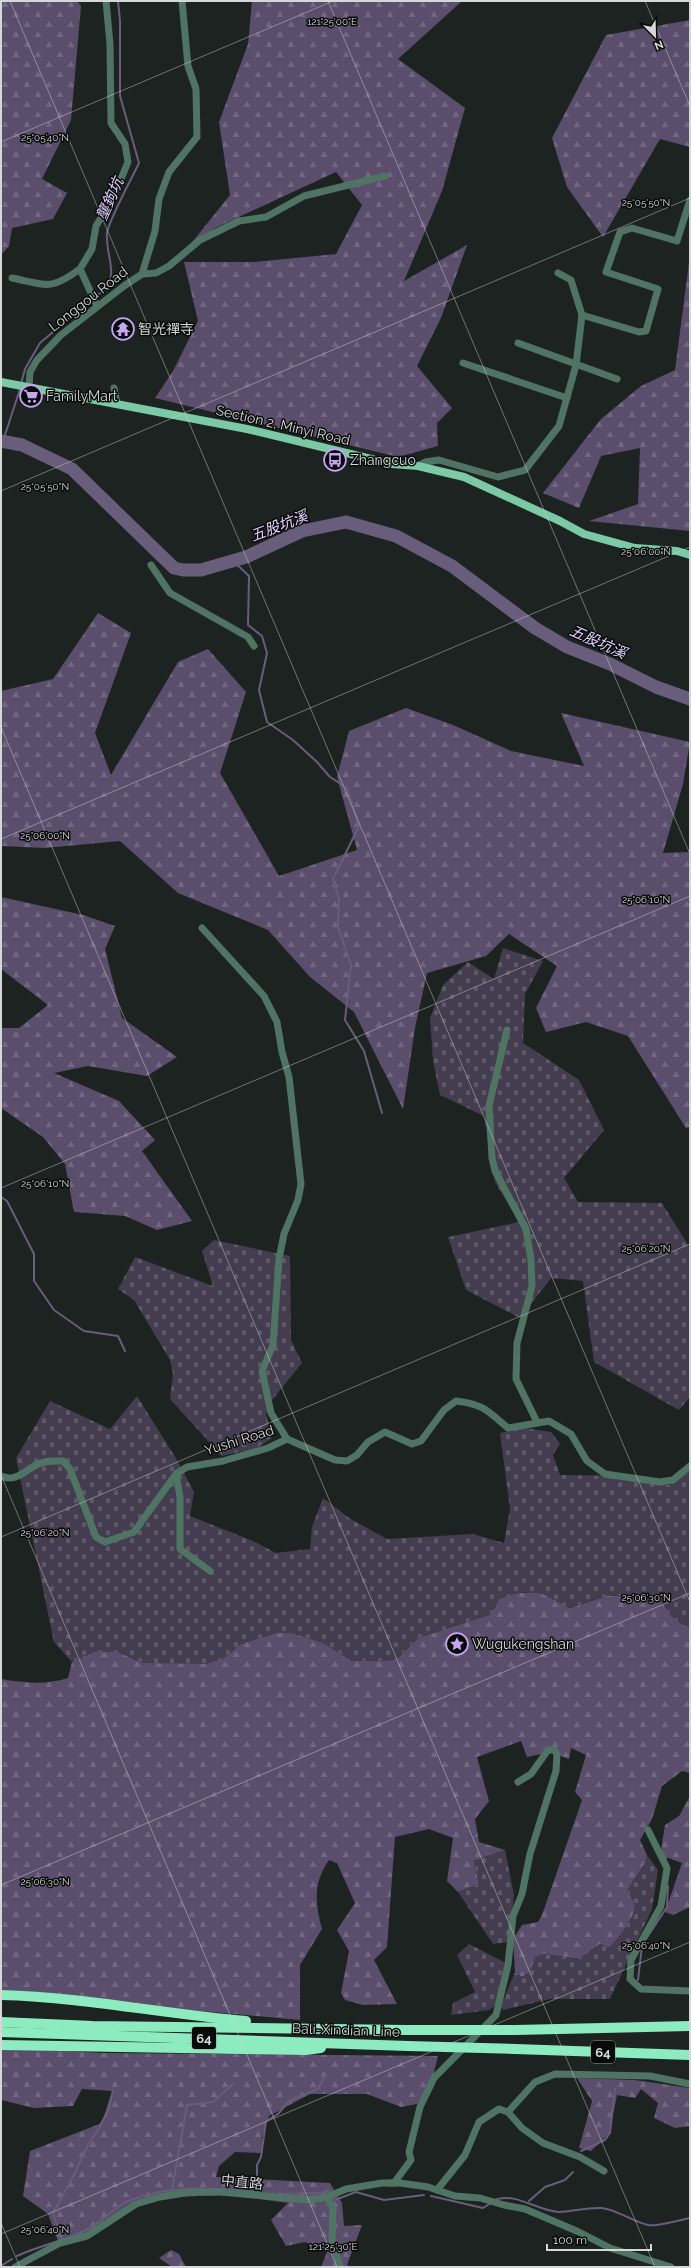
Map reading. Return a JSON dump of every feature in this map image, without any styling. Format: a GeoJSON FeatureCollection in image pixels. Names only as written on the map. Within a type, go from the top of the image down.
{"type":"FeatureCollection","features":[{"type":"Feature","properties":{"kind":"highway"},"geometry":{"type":"LineString","coordinates":[[1,1995],[86,2001],[192,2016],[325,2028]]}},
{"type":"Feature","properties":{"kind":"highway","name":"Bali-Xindian Line"},"geometry":{"type":"LineString","coordinates":[[1,2022],[93,2026],[407,2030],[515,2030],[690,2026]]}},
{"type":"Feature","properties":{"kind":"highway","name":"Bali-Xindian Line"},"geometry":{"type":"LineString","coordinates":[[1,2032],[690,2055]]}},
{"type":"Feature","properties":{"kind":"highway"},"geometry":{"type":"LineString","coordinates":[[1,2046],[306,2050],[347,2044]]}},
{"type":"Feature","properties":{"kind":"main road","name":"Section 2, Minyi Road"},"geometry":{"type":"LineString","coordinates":[[1,382],[247,429],[392,464],[418,466],[464,477],[560,521],[584,534],[635,548],[677,551],[690,555]]}},
{"type":"Feature","properties":{"kind":"street"},"geometry":{"type":"LineString","coordinates":[[12,278],[47,285],[62,282],[80,269],[92,249],[96,226],[113,198],[128,162],[125,144],[111,123],[110,44],[106,1]]}},
{"type":"Feature","properties":{"kind":"street","name":"Longgou Road"},"geometry":{"type":"LineString","coordinates":[[22,386],[37,360],[61,335],[96,304],[142,274],[155,231],[159,199],[169,172],[197,137],[196,89],[188,66],[182,1]]}},
{"type":"Feature","properties":{"kind":"street"},"geometry":{"type":"LineString","coordinates":[[142,274],[156,273],[169,266],[200,240],[239,221],[266,217],[304,196],[385,176]]}},
{"type":"Feature","properties":{"kind":"street"},"geometry":{"type":"LineString","coordinates":[[582,315],[639,332],[646,331],[658,289],[606,272],[620,232],[632,228],[677,242],[690,200]]}},
{"type":"Feature","properties":{"kind":"street"},"geometry":{"type":"LineString","coordinates":[[80,269],[96,304]]}},
{"type":"Feature","properties":{"kind":"street"},"geometry":{"type":"LineString","coordinates":[[418,466],[425,462],[439,460],[498,477],[525,470],[559,426],[576,364],[582,315],[571,280],[558,273]]}},
{"type":"Feature","properties":{"kind":"street"},"geometry":{"type":"LineString","coordinates":[[518,343],[617,379]]}},
{"type":"Feature","properties":{"kind":"street"},"geometry":{"type":"LineString","coordinates":[[463,363],[567,398]]}},
{"type":"Feature","properties":{"kind":"street"},"geometry":{"type":"LineString","coordinates":[[114,388],[117,403]]}},
{"type":"Feature","properties":{"kind":"street"},"geometry":{"type":"LineString","coordinates":[[151,565],[170,593],[248,637],[254,646]]}},
{"type":"Feature","properties":{"kind":"street"},"geometry":{"type":"LineString","coordinates":[[202,928],[264,996],[277,1022],[282,1052],[289,1077],[301,1184],[298,1200],[284,1234],[279,1259],[273,1345],[262,1371],[271,1413],[287,1439]]}},
{"type":"Feature","properties":{"kind":"street"},"geometry":{"type":"LineString","coordinates":[[507,1030],[489,1106],[492,1158],[495,1171],[526,1229],[531,1260],[532,1286],[517,1343],[516,1379],[537,1422]]}},
{"type":"Feature","properties":{"kind":"street","name":"Yushi Road"},"geometry":{"type":"LineString","coordinates":[[1,1476],[7,1478],[17,1477],[38,1464],[48,1461],[63,1461],[70,1469],[96,1537],[105,1542],[134,1532],[176,1474],[187,1467],[223,1461],[268,1448],[287,1439],[335,1460],[347,1461],[357,1455],[376,1436],[385,1432],[412,1444],[421,1442],[444,1410],[456,1401],[475,1403],[487,1410],[508,1428],[549,1421],[571,1434],[587,1461],[605,1474],[660,1482],[673,1480],[690,1466]]}},
{"type":"Feature","properties":{"kind":"street"},"geometry":{"type":"LineString","coordinates":[[176,1474],[180,1497],[180,1549],[210,1571]]}},
{"type":"Feature","properties":{"kind":"street"},"geometry":{"type":"LineString","coordinates":[[382,2183],[394,2183],[410,2160],[409,2152],[420,2107],[434,2078],[496,2015],[508,1965],[513,1916],[522,1894],[530,1854],[556,1771],[557,1754],[554,1750],[548,1750],[531,1774],[518,1782]]}},
{"type":"Feature","properties":{"kind":"street"},"geometry":{"type":"LineString","coordinates":[[648,1830],[667,1868],[661,1906],[631,1960],[630,1979],[641,1989],[690,1992]]}},
{"type":"Feature","properties":{"kind":"street"},"geometry":{"type":"LineString","coordinates":[[508,2112],[535,2082],[555,2074],[650,2076],[690,2084]]}},
{"type":"Feature","properties":{"kind":"street"},"geometry":{"type":"LineString","coordinates":[[437,2190],[465,2155],[479,2122],[499,2109],[508,2112],[522,2128],[543,2143],[580,2157],[604,2171]]}},
{"type":"Feature","properties":{"kind":"street","name":"中直路"},"geometry":{"type":"LineString","coordinates":[[14,2267],[60,2243],[87,2236],[136,2204],[160,2196],[191,2192],[221,2192],[307,2200],[327,2197],[346,2189],[382,2183],[400,2183],[437,2190],[455,2196],[480,2198],[542,2215],[610,2248],[671,2267]]}},
{"type":"Feature","properties":{"kind":"street"},"geometry":{"type":"LineString","coordinates":[[327,2197],[333,2209],[332,2238],[340,2267]]}},
{"type":"Feature","properties":{"kind":"green space"},"geometry":{"type":"Polygon","coordinates":[[[1,1],[77,1],[81,6],[71,120],[42,179],[67,193],[53,219],[12,228],[9,246],[1,255],[1,1]]]}},
{"type":"Feature","properties":{"kind":"green space"},"geometry":{"type":"Polygon","coordinates":[[[252,1],[462,1],[398,59],[465,108],[442,191],[404,281],[467,245],[441,318],[417,366],[452,408],[437,423],[438,446],[398,457],[155,398],[173,371],[198,321],[184,262],[253,262],[336,254],[362,205],[336,172],[215,228],[189,246],[230,195],[219,122],[248,44],[252,1]]]}},
{"type":"Feature","properties":{"kind":"green space"},"geometry":{"type":"Polygon","coordinates":[[[690,20],[690,147],[660,139],[603,237],[567,187],[552,138],[606,35],[690,20]]]}},
{"type":"Feature","properties":{"kind":"green space"},"geometry":{"type":"Polygon","coordinates":[[[690,255],[690,531],[589,521],[638,504],[640,448],[601,456],[579,508],[543,493],[601,419],[641,386],[675,370],[690,255]]]}},
{"type":"Feature","properties":{"kind":"green space"},"geometry":{"type":"Polygon","coordinates":[[[98,613],[131,633],[95,733],[111,775],[178,662],[208,649],[246,692],[220,773],[279,876],[357,850],[337,777],[349,731],[406,708],[453,725],[511,751],[584,766],[561,713],[690,742],[683,784],[663,853],[690,852],[690,1127],[686,1128],[628,1036],[586,1022],[546,1032],[536,1008],[557,966],[509,934],[486,956],[427,973],[415,1028],[403,1109],[354,1012],[310,977],[268,930],[178,893],[120,841],[45,848],[1,846],[1,691],[53,679],[98,613]]]}},
{"type":"Feature","properties":{"kind":"green space"},"geometry":{"type":"Polygon","coordinates":[[[1,897],[83,915],[115,926],[105,949],[122,1018],[177,1057],[147,1076],[88,1066],[54,1073],[119,1101],[155,1140],[142,1151],[192,1221],[157,1230],[125,1216],[74,1212],[65,1164],[43,1137],[1,1108],[1,1028],[19,1028],[48,1005],[1,969],[1,897]]]}},
{"type":"Feature","properties":{"kind":"green space"},"geometry":{"type":"Polygon","coordinates":[[[503,948],[543,961],[525,994],[523,1043],[579,1080],[604,1130],[564,1178],[578,1202],[662,1203],[690,1248],[690,1397],[679,1410],[594,1362],[583,1281],[551,1278],[520,1318],[466,1290],[448,1237],[519,1222],[495,1182],[484,1116],[440,1095],[433,1061],[430,1018],[443,985],[468,962],[494,979],[503,948]]]}},
{"type":"Feature","properties":{"kind":"green space"},"geometry":{"type":"Polygon","coordinates":[[[214,1240],[290,1256],[291,1340],[302,1363],[272,1400],[266,1414],[272,1438],[257,1448],[222,1456],[170,1399],[173,1374],[170,1360],[134,1300],[118,1289],[135,1257],[213,1286],[202,1251],[214,1240]]]}},
{"type":"Feature","properties":{"kind":"green space"},"geometry":{"type":"Polygon","coordinates":[[[137,1396],[177,1460],[194,1492],[190,1516],[253,1541],[276,1553],[310,1549],[312,1527],[323,1498],[349,1518],[387,1539],[473,1534],[504,1543],[510,1509],[500,1433],[525,1428],[551,1432],[560,1444],[553,1455],[560,1475],[635,1476],[669,1485],[690,1471],[690,1628],[675,1620],[663,1604],[637,1595],[606,1596],[569,1608],[543,1595],[529,1592],[499,1599],[491,1614],[418,1638],[396,1660],[352,1661],[324,1643],[292,1633],[275,1633],[241,1644],[222,1659],[206,1664],[143,1663],[118,1652],[93,1652],[72,1662],[54,1642],[16,1458],[50,1401],[110,1429],[137,1396]]]}},
{"type":"Feature","properties":{"kind":"green space"},"geometry":{"type":"Polygon","coordinates":[[[540,1592],[570,1608],[606,1596],[637,1595],[663,1604],[675,1620],[690,1628],[690,1773],[682,1771],[662,1786],[652,1819],[640,1840],[647,1855],[645,1863],[627,1891],[633,1899],[635,1905],[632,1916],[616,1941],[608,1948],[600,1944],[579,1959],[544,1954],[536,1957],[529,1973],[522,1977],[515,1972],[513,1939],[522,1925],[538,1922],[542,1915],[582,1800],[575,1792],[586,1755],[571,1748],[569,1759],[550,1752],[527,1757],[521,1741],[477,1757],[489,1801],[475,1819],[479,1842],[505,1850],[474,1861],[479,1884],[458,1892],[447,1881],[453,1838],[429,1829],[395,1837],[387,1947],[374,1960],[397,2004],[363,2005],[345,2000],[341,1993],[349,1951],[337,1930],[355,1903],[337,1863],[329,1860],[320,1877],[317,1893],[318,1910],[322,1929],[300,1965],[300,2020],[1,1993],[1,1679],[34,1683],[51,1682],[68,1678],[72,1662],[93,1652],[118,1652],[143,1663],[222,1659],[241,1644],[275,1633],[292,1633],[324,1643],[352,1661],[396,1660],[418,1638],[491,1614],[499,1599],[516,1593],[540,1592]]]}},
{"type":"Feature","properties":{"kind":"green space"},"geometry":{"type":"Polygon","coordinates":[[[690,1796],[690,1907],[673,1915],[665,1912],[682,1863],[666,1857],[661,1850],[665,1825],[679,1816],[690,1796]]]}},
{"type":"Feature","properties":{"kind":"green space"},"geometry":{"type":"Polygon","coordinates":[[[505,1850],[514,1895],[509,1942],[493,1944],[458,1892],[479,1884],[474,1861],[505,1850]]]}},
{"type":"Feature","properties":{"kind":"green space"},"geometry":{"type":"Polygon","coordinates":[[[647,1855],[658,1870],[652,1909],[610,1999],[550,1999],[503,2010],[501,2006],[515,1972],[522,1977],[529,1973],[536,1957],[544,1954],[579,1959],[600,1944],[608,1948],[616,1941],[625,1929],[634,1910],[634,1901],[627,1891],[645,1863],[647,1855]]]}},
{"type":"Feature","properties":{"kind":"green space"},"geometry":{"type":"Polygon","coordinates":[[[469,1944],[506,1963],[497,2004],[489,2010],[451,2015],[453,2003],[475,1992],[457,1955],[469,1944]]]}},
{"type":"Feature","properties":{"kind":"green space"},"geometry":{"type":"Polygon","coordinates":[[[1,2048],[103,2053],[438,2056],[430,2088],[417,2104],[401,2107],[367,2094],[310,2094],[269,2116],[262,2137],[263,2153],[235,2152],[219,2166],[216,2177],[330,2183],[342,2203],[344,2226],[362,2225],[347,2265],[352,2267],[321,2267],[327,2252],[305,2242],[286,2246],[271,2220],[288,2203],[230,2195],[168,2197],[133,2208],[99,2232],[59,2244],[48,2214],[23,2196],[30,2151],[102,2123],[112,2091],[82,2089],[73,2106],[34,2108],[1,2100],[1,2048]]]}},
{"type":"Feature","properties":{"kind":"green space"},"geometry":{"type":"Polygon","coordinates":[[[577,2078],[635,2080],[690,2088],[690,2126],[675,2128],[654,2118],[658,2103],[641,2089],[635,2098],[617,2095],[609,2134],[591,2151],[579,2148],[592,2101],[577,2078]]]}},
{"type":"Feature","properties":{"kind":"green space"},"geometry":{"type":"Polygon","coordinates":[[[171,2250],[179,2254],[186,2267],[172,2267],[159,2258],[171,2250]]]}},
{"type":"Feature","properties":{"kind":"waterway","name":"壟鉤坑"},"geometry":{"type":"LineString","coordinates":[[95,297],[104,290],[109,283],[111,276],[107,243],[108,227],[139,163],[120,96],[120,21],[118,1]]}},
{"type":"Feature","properties":{"kind":"waterway","name":"壟鉤坑"},"geometry":{"type":"LineString","coordinates":[[21,384],[25,369],[40,343],[92,299]]}},
{"type":"Feature","properties":{"kind":"waterway","name":"壟鉤坑"},"geometry":{"type":"LineString","coordinates":[[3,441],[20,389]]}},
{"type":"Feature","properties":{"kind":"waterway","name":"五股坑溪"},"geometry":{"type":"LineString","coordinates":[[1,441],[22,445],[72,469],[174,568],[183,570],[201,570],[246,557],[302,531],[346,522],[396,536],[452,566],[535,628],[567,647],[610,664],[656,687],[690,699]]}},
{"type":"Feature","properties":{"kind":"waterway"},"geometry":{"type":"LineString","coordinates":[[233,561],[249,576],[248,625],[262,636],[267,653],[259,690],[267,722],[293,740],[317,762],[330,777],[347,788],[359,826],[333,879],[339,899],[338,927],[351,965],[345,1020],[364,1051],[382,1113]]}},
{"type":"Feature","properties":{"kind":"waterway"},"geometry":{"type":"LineString","coordinates":[[1,1197],[7,1201],[34,1254],[34,1281],[54,1310],[84,1331],[118,1336],[125,1351]]}},
{"type":"Feature","properties":{"kind":"waterway"},"geometry":{"type":"LineString","coordinates":[[663,1852],[666,1858]]}},
{"type":"Feature","properties":{"kind":"waterway"},"geometry":{"type":"LineString","coordinates":[[646,1939],[667,1907],[668,1886]]}},
{"type":"Feature","properties":{"kind":"waterway"},"geometry":{"type":"LineString","coordinates":[[638,1980],[642,1946]]}},
{"type":"Feature","properties":{"kind":"waterway"},"geometry":{"type":"LineString","coordinates":[[257,2192],[257,2165],[261,2157],[266,2121],[278,2114],[289,2101],[318,2089],[326,2074]]}},
{"type":"Feature","properties":{"kind":"waterway"},"geometry":{"type":"LineString","coordinates":[[172,2190],[187,2105],[213,2102],[233,2084]]}},
{"type":"Feature","properties":{"kind":"waterway"},"geometry":{"type":"LineString","coordinates":[[581,2151],[605,2140],[610,2133],[615,2089]]}},
{"type":"Feature","properties":{"kind":"waterway"},"geometry":{"type":"LineString","coordinates":[[61,2238],[53,2213],[108,2110],[113,2091]]}},
{"type":"Feature","properties":{"kind":"waterway"},"geometry":{"type":"LineString","coordinates":[[529,2201],[545,2187],[565,2180],[573,2172]]}},
{"type":"Feature","properties":{"kind":"waterway"},"geometry":{"type":"LineString","coordinates":[[17,2256],[80,2233],[93,2226],[128,2201],[143,2196],[159,2192],[207,2188],[255,2192]]}},
{"type":"Feature","properties":{"kind":"waterway"},"geometry":{"type":"LineString","coordinates":[[281,2194],[321,2193],[329,2190]]}},
{"type":"Feature","properties":{"kind":"waterway"},"geometry":{"type":"LineString","coordinates":[[335,2200],[356,2192],[384,2200],[424,2195]]}},
{"type":"Feature","properties":{"kind":"waterway"},"geometry":{"type":"LineString","coordinates":[[431,2196],[483,2208],[491,2203]]}},
{"type":"Feature","properties":{"kind":"waterway"},"geometry":{"type":"LineString","coordinates":[[494,2200],[511,2198],[543,2209],[559,2212],[602,2208],[614,2211],[648,2225],[662,2224],[690,2218]]}},
{"type":"Feature","properties":{"kind":"waterway"},"geometry":{"type":"LineString","coordinates":[[1,2266],[12,2259]]}},
{"type":"Feature","properties":{"kind":"place","name":"智光禪寺"},"geometry":{"type":"Point","coordinates":[123,329]}},
{"type":"Feature","properties":{"kind":"place","name":"FamilyMart"},"geometry":{"type":"Point","coordinates":[31,396]}},
{"type":"Feature","properties":{"kind":"place","name":"Zhangcuo"},"geometry":{"type":"Point","coordinates":[335,460]}},
{"type":"Feature","properties":{"kind":"place","name":"Wugukengshan"},"geometry":{"type":"Point","coordinates":[457,1644]}}]}
